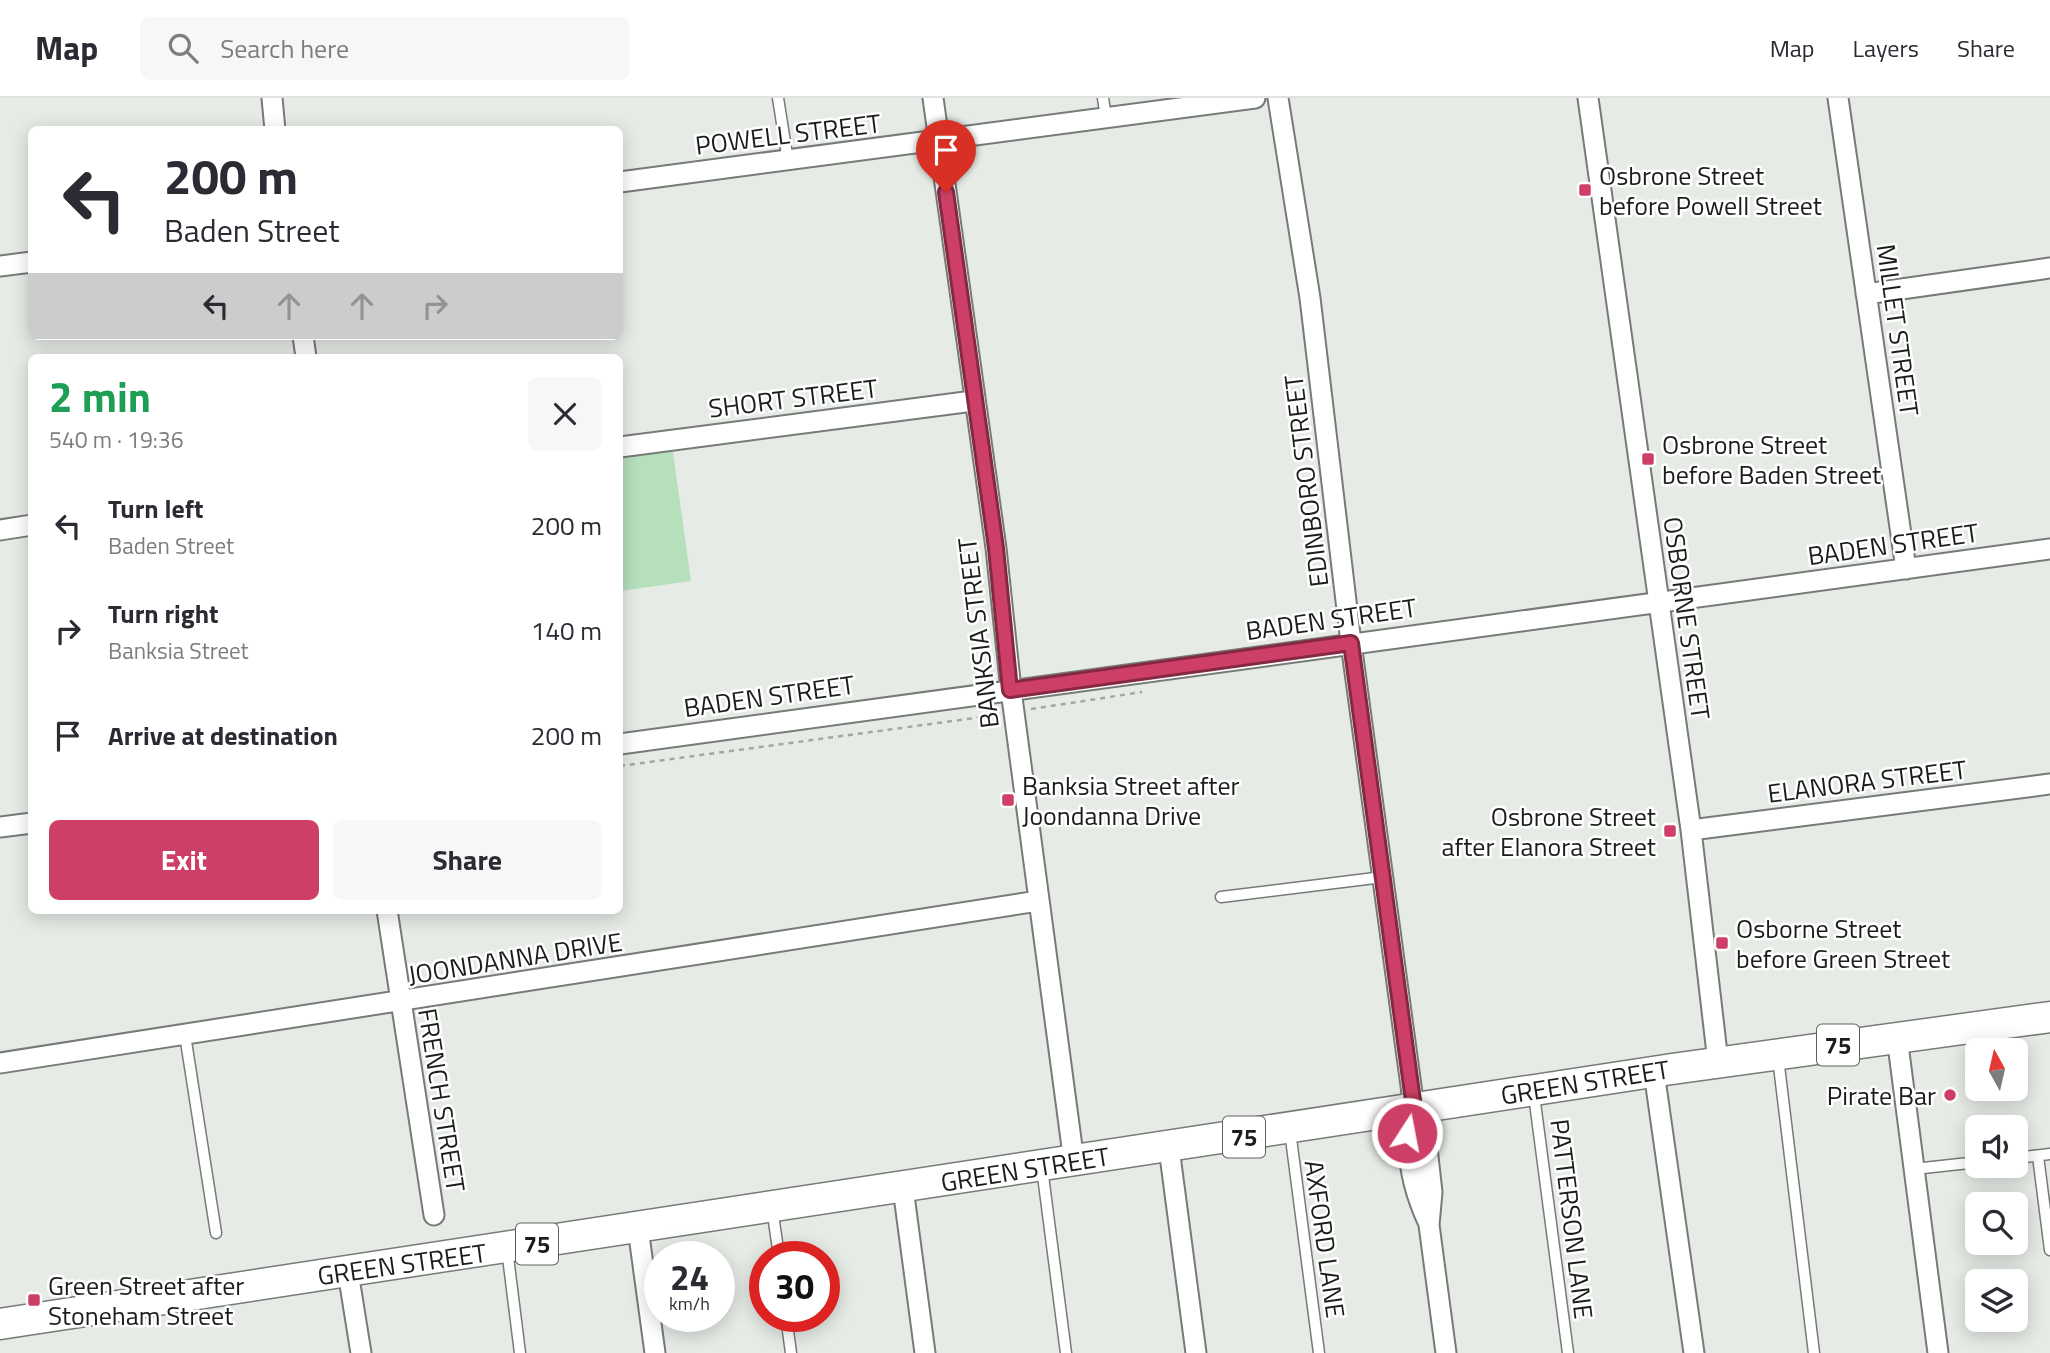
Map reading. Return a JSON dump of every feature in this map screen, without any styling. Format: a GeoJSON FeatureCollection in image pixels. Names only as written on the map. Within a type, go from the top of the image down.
{"type":"FeatureCollection","features":[{"type":"Feature","properties":{"kind":"main road","name":"GREEN STREET"},"geometry":{"type":"LineString","coordinates":[[0,1324],[1290,1130],[1414,1108],[1718,1062],[2050,1017]]}},
{"type":"Feature","properties":{"kind":"street"},"geometry":{"type":"LineString","coordinates":[[272,98],[275,126]]}},
{"type":"Feature","properties":{"kind":"street","name":"BANKSIA STREET"},"geometry":{"type":"LineString","coordinates":[[933,98],[973,401],[996,548],[1010,690],[1074,1162]]}},
{"type":"Feature","properties":{"kind":"street","name":"POWELL STREET"},"geometry":{"type":"LineString","coordinates":[[623,182],[1255,98]]}},
{"type":"Feature","properties":{"kind":"street","name":"EDINBORO STREET"},"geometry":{"type":"LineString","coordinates":[[1278,98],[1310,298],[1351,643],[1414,1108],[1407,1133],[1416,1197],[1429,1225],[1446,1353]]}},
{"type":"Feature","properties":{"kind":"street","name":"OSBORNE STREET"},"geometry":{"type":"LineString","coordinates":[[1588,98],[1691,830],[1718,1062]]}},
{"type":"Feature","properties":{"kind":"street","name":"MILLET STREET"},"geometry":{"type":"LineString","coordinates":[[1838,98],[1906,569]]}},
{"type":"Feature","properties":{"kind":"street"},"geometry":{"type":"LineString","coordinates":[[0,266],[28,262]]}},
{"type":"Feature","properties":{"kind":"street"},"geometry":{"type":"LineString","coordinates":[[1866,294],[2050,268]]}},
{"type":"Feature","properties":{"kind":"street","name":"SHORT STREET"},"geometry":{"type":"LineString","coordinates":[[623,447],[973,401]]}},
{"type":"Feature","properties":{"kind":"street"},"geometry":{"type":"LineString","coordinates":[[0,530],[28,526]]}},
{"type":"Feature","properties":{"kind":"street","name":"BADEN STREET"},"geometry":{"type":"LineString","coordinates":[[623,744],[2050,549]]}},
{"type":"Feature","properties":{"kind":"street","name":"ELANORA STREET"},"geometry":{"type":"LineString","coordinates":[[1691,830],[2050,784]]}},
{"type":"Feature","properties":{"kind":"street"},"geometry":{"type":"LineString","coordinates":[[0,827],[28,824]]}},
{"type":"Feature","properties":{"kind":"street","name":"JOONDANNA DRIVE"},"geometry":{"type":"LineString","coordinates":[[0,1063],[399,1003],[1038,901]]}},
{"type":"Feature","properties":{"kind":"street","name":"FRENCH STREET"},"geometry":{"type":"LineString","coordinates":[[388,914],[399,1003],[434,1216]]}},
{"type":"Feature","properties":{"kind":"street"},"geometry":{"type":"LineString","coordinates":[[1897,1037],[1938,1353]]}},
{"type":"Feature","properties":{"kind":"street"},"geometry":{"type":"LineString","coordinates":[[1654,1072],[1694,1353]]}},
{"type":"Feature","properties":{"kind":"street"},"geometry":{"type":"LineString","coordinates":[[1169,1148],[1196,1353]]}},
{"type":"Feature","properties":{"kind":"street"},"geometry":{"type":"LineString","coordinates":[[903,1188],[925,1353]]}},
{"type":"Feature","properties":{"kind":"street"},"geometry":{"type":"LineString","coordinates":[[638,1228],[655,1353]]}},
{"type":"Feature","properties":{"kind":"street"},"geometry":{"type":"LineString","coordinates":[[348,1272],[361,1353]]}},
{"type":"Feature","properties":{"kind":"lane"},"geometry":{"type":"LineString","coordinates":[[778,98],[788,161]]}},
{"type":"Feature","properties":{"kind":"lane"},"geometry":{"type":"LineString","coordinates":[[1103,98],[1106,118]]}},
{"type":"Feature","properties":{"kind":"lane"},"geometry":{"type":"LineString","coordinates":[[1221,897],[1383,877]]}},
{"type":"Feature","properties":{"kind":"lane"},"geometry":{"type":"LineString","coordinates":[[185,1035],[216,1233]]}},
{"type":"Feature","properties":{"kind":"lane"},"geometry":{"type":"LineString","coordinates":[[1778,1054],[1814,1353]]}},
{"type":"Feature","properties":{"kind":"lane","name":"PATTERSON LANE"},"geometry":{"type":"LineString","coordinates":[[1534,1091],[1568,1353]]}},
{"type":"Feature","properties":{"kind":"lane","name":"AXFORD LANE"},"geometry":{"type":"LineString","coordinates":[[1290,1130],[1319,1353]]}},
{"type":"Feature","properties":{"kind":"lane"},"geometry":{"type":"LineString","coordinates":[[2028,1157],[2050,1154]]}},
{"type":"Feature","properties":{"kind":"lane"},"geometry":{"type":"LineString","coordinates":[[2038,1156],[2050,1250]]}},
{"type":"Feature","properties":{"kind":"lane"},"geometry":{"type":"LineString","coordinates":[[1914,1169],[1965,1164]]}},
{"type":"Feature","properties":{"kind":"lane"},"geometry":{"type":"LineString","coordinates":[[1042,1167],[1066,1353]]}},
{"type":"Feature","properties":{"kind":"lane"},"geometry":{"type":"LineString","coordinates":[[772,1207],[777,1241]]}},
{"type":"Feature","properties":{"kind":"lane"},"geometry":{"type":"LineString","coordinates":[[507,1248],[520,1353]]}},
{"type":"Feature","properties":{"kind":"lane"},"geometry":{"type":"LineString","coordinates":[[788,1332],[791,1353]]}},
{"type":"Feature","properties":{"kind":"green space"},"geometry":{"type":"Polygon","coordinates":[[[672,446],[691,581],[623,591],[623,454],[672,446]]]}},
{"type":"Feature","properties":{"kind":"place","name":"Osbrone Street before Powell Street"},"geometry":{"type":"Point","coordinates":[1585,190]}},
{"type":"Feature","properties":{"kind":"place","name":"Osbrone Street before Baden Street"},"geometry":{"type":"Point","coordinates":[1648,459]}},
{"type":"Feature","properties":{"kind":"place","name":"Banksia Street after Joondanna Drive"},"geometry":{"type":"Point","coordinates":[1008,800]}},
{"type":"Feature","properties":{"kind":"place","name":"Osbrone Street after Elanora Street"},"geometry":{"type":"Point","coordinates":[1670,831]}},
{"type":"Feature","properties":{"kind":"place","name":"Osborne Street before Green Street"},"geometry":{"type":"Point","coordinates":[1722,943]}},
{"type":"Feature","properties":{"kind":"place","name":"Pirate Bar"},"geometry":{"type":"Point","coordinates":[1950,1095]}},
{"type":"Feature","properties":{"kind":"place","name":"Green Street after Stoneham Street"},"geometry":{"type":"Point","coordinates":[34,1300]}},
{"type":"Feature","properties":{"kind":"route"},"geometry":{"type":"LineString","coordinates":[[946,192],[976,428],[996,548],[1010,690],[1351,643],[1414,1108],[1407,1133]]}}]}
